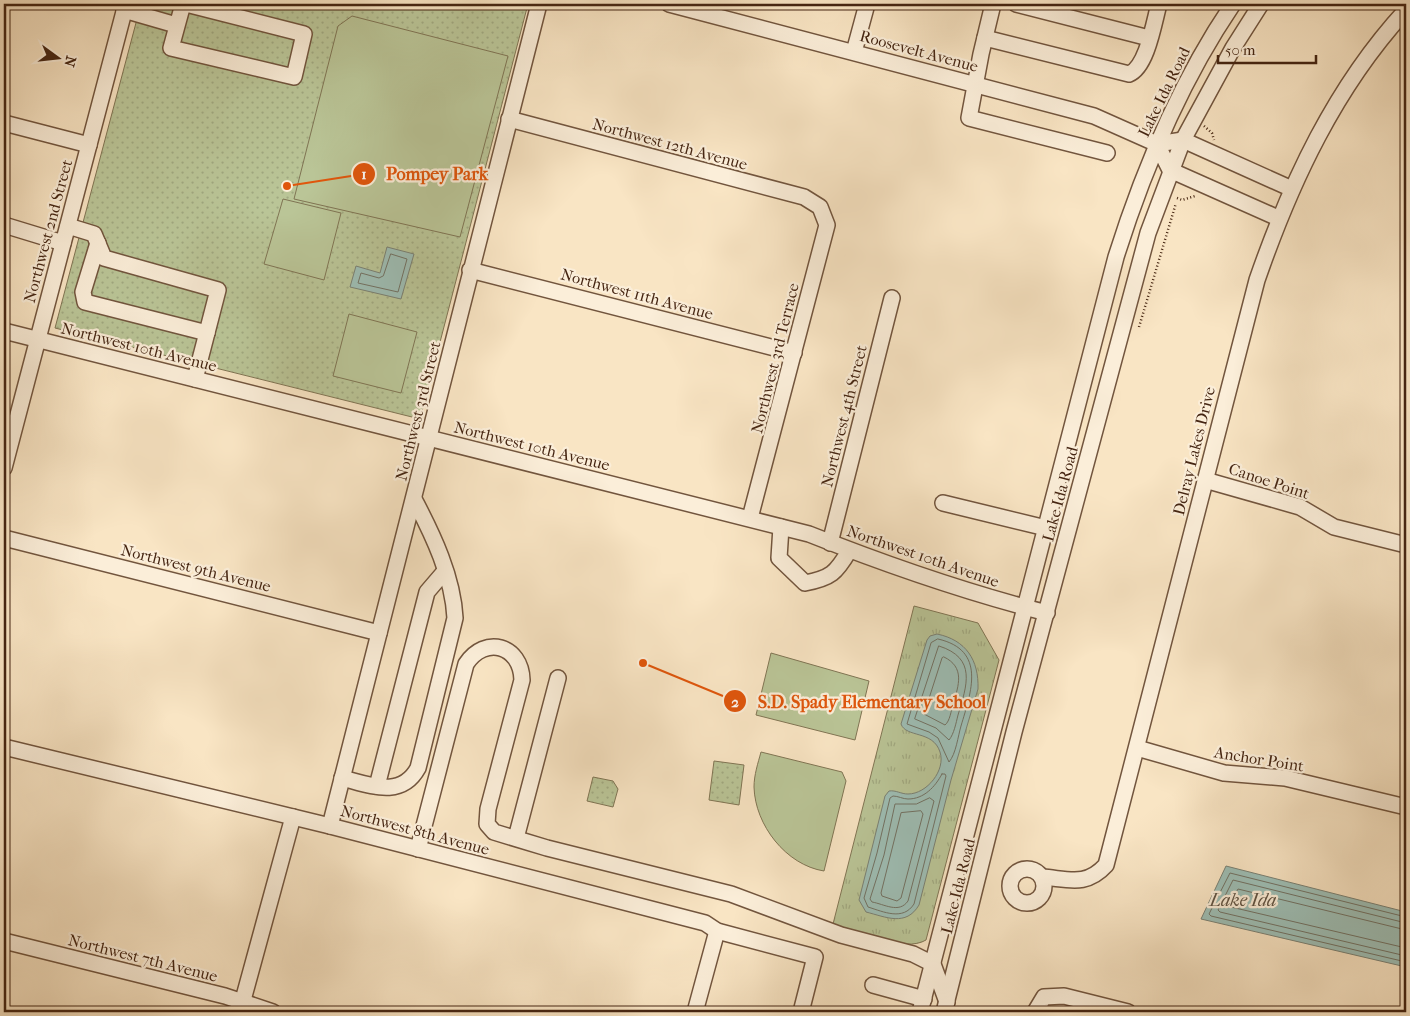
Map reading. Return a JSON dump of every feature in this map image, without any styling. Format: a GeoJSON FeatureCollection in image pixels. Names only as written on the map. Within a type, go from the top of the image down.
{"type":"FeatureCollection","features":[{"type":"Feature","properties":{"kind":"street"},"geometry":{"type":"LineString","coordinates":[[184,4],[304,34],[294,77],[171,48],[176,25],[184,4]]}},
{"type":"Feature","properties":{"kind":"street","name":"Northwest 3rd Street"},"geometry":{"type":"LineString","coordinates":[[330,826],[539,4]]}},
{"type":"Feature","properties":{"kind":"street","name":"Roosevelt Avenue"},"geometry":{"type":"LineString","coordinates":[[669,4],[711,9],[854,52],[1094,116],[1157,144]]}},
{"type":"Feature","properties":{"kind":"street"},"geometry":{"type":"LineString","coordinates":[[854,52],[867,4]]}},
{"type":"Feature","properties":{"kind":"street"},"geometry":{"type":"LineString","coordinates":[[993,4],[969,118],[1107,153]]}},
{"type":"Feature","properties":{"kind":"street"},"geometry":{"type":"LineString","coordinates":[[1016,4],[1035,6],[1150,38]]}},
{"type":"Feature","properties":{"kind":"street"},"geometry":{"type":"LineString","coordinates":[[985,38],[1123,75],[1135,72],[1139,68],[1150,38],[1158,4]]}},
{"type":"Feature","properties":{"kind":"street","name":"Lake Ida Road"},"geometry":{"type":"LineString","coordinates":[[922,1005],[1116,257],[1135,197],[1157,144],[1197,62],[1233,4]]}},
{"type":"Feature","properties":{"kind":"street","name":"Lake Ida Road"},"geometry":{"type":"LineString","coordinates":[[946,1007],[1014,732],[1138,265],[1170,170],[1183,140],[1233,48],[1261,4]]}},
{"type":"Feature","properties":{"kind":"street"},"geometry":{"type":"LineString","coordinates":[[125,7],[176,25]]}},
{"type":"Feature","properties":{"kind":"street","name":"Northwest 2nd Street"},"geometry":{"type":"LineString","coordinates":[[4,468],[125,7]]}},
{"type":"Feature","properties":{"kind":"street","name":"Delray Lakes Drive"},"geometry":{"type":"LineString","coordinates":[[1042,877],[1081,880],[1096,877],[1106,866],[1256,280],[1278,218],[1312,144],[1360,65],[1406,10]]}},
{"type":"Feature","properties":{"kind":"street","name":"Northwest 12th Avenue"},"geometry":{"type":"LineString","coordinates":[[509,120],[804,196],[820,207]]}},
{"type":"Feature","properties":{"kind":"street"},"geometry":{"type":"LineString","coordinates":[[4,124],[89,145]]}},
{"type":"Feature","properties":{"kind":"street"},"geometry":{"type":"LineString","coordinates":[[1278,218],[1170,170],[1157,144],[1183,140],[1292,188]]}},
{"type":"Feature","properties":{"kind":"street","name":"Northwest 3rd Terrace"},"geometry":{"type":"LineString","coordinates":[[750,518],[826,225],[820,207]]}},
{"type":"Feature","properties":{"kind":"street"},"geometry":{"type":"LineString","coordinates":[[4,225],[63,242]]}},
{"type":"Feature","properties":{"kind":"street"},"geometry":{"type":"LineString","coordinates":[[68,226],[94,234],[104,258],[218,290],[195,379]]}},
{"type":"Feature","properties":{"kind":"street"},"geometry":{"type":"LineString","coordinates":[[98,243],[83,292],[85,302],[207,333]]}},
{"type":"Feature","properties":{"kind":"street","name":"Northwest 11th Avenue"},"geometry":{"type":"LineString","coordinates":[[470,270],[794,353]]}},
{"type":"Feature","properties":{"kind":"street","name":"Northwest 4th Street"},"geometry":{"type":"LineString","coordinates":[[830,542],[892,298]]}},
{"type":"Feature","properties":{"kind":"street","name":"Northwest 10th Avenue"},"geometry":{"type":"LineString","coordinates":[[4,331],[750,518],[830,542],[849,551],[946,585],[1046,613]]}},
{"type":"Feature","properties":{"kind":"street","name":"Canoe Point"},"geometry":{"type":"LineString","coordinates":[[1206,480],[1300,507],[1334,526],[1406,545]]}},
{"type":"Feature","properties":{"kind":"street"},"geometry":{"type":"LineString","coordinates":[[342,778],[392,788],[406,784],[418,768],[455,618],[454,600],[445,571],[414,499]]}},
{"type":"Feature","properties":{"kind":"street"},"geometry":{"type":"LineString","coordinates":[[943,503],[1046,528]]}},
{"type":"Feature","properties":{"kind":"street"},"geometry":{"type":"LineString","coordinates":[[782,527],[779,558],[805,584],[825,580],[839,569],[849,551]]}},
{"type":"Feature","properties":{"kind":"street","name":"Northwest 9th Avenue"},"geometry":{"type":"LineString","coordinates":[[4,538],[379,633]]}},
{"type":"Feature","properties":{"kind":"street"},"geometry":{"type":"LineString","coordinates":[[377,786],[427,592],[445,571]]}},
{"type":"Feature","properties":{"kind":"street"},"geometry":{"type":"LineString","coordinates":[[418,849],[466,664],[478,650],[487,647],[505,649],[513,655],[522,671],[522,680],[488,810],[487,824],[494,832],[731,894],[841,934],[913,954],[932,964],[946,1007]]}},
{"type":"Feature","properties":{"kind":"street"},"geometry":{"type":"LineString","coordinates":[[516,838],[558,678]]}},
{"type":"Feature","properties":{"kind":"street","name":"Northwest 8th Avenue"},"geometry":{"type":"LineString","coordinates":[[4,746],[330,826],[704,923],[717,931],[815,957],[801,1012]]}},
{"type":"Feature","properties":{"kind":"street","name":"Anchor Point"},"geometry":{"type":"LineString","coordinates":[[1137,748],[1224,773],[1285,778],[1406,808]]}},
{"type":"Feature","properties":{"kind":"street"},"geometry":{"type":"LineString","coordinates":[[241,1007],[293,817]]}},
{"type":"Feature","properties":{"kind":"street"},"geometry":{"type":"LineString","coordinates":[[695,1012],[717,931]]}},
{"type":"Feature","properties":{"kind":"street","name":"Northwest 7th Avenue"},"geometry":{"type":"LineString","coordinates":[[4,941],[225,996],[241,1007],[273,1012]]}},
{"type":"Feature","properties":{"kind":"street"},"geometry":{"type":"LineString","coordinates":[[873,985],[922,1005]]}},
{"type":"Feature","properties":{"kind":"street"},"geometry":{"type":"LineString","coordinates":[[1035,1012],[1044,997],[1064,996],[1128,1012]]}},
{"type":"Feature","properties":{"kind":"green space"},"geometry":{"type":"Polygon","coordinates":[[[141,4],[528,4],[420,419],[55,328],[141,4]]]}},
{"type":"Feature","properties":{"kind":"green space"},"geometry":{"type":"Polygon","coordinates":[[[352,16],[508,56],[460,237],[294,199],[338,26],[352,16]]]}},
{"type":"Feature","properties":{"kind":"green space"},"geometry":{"type":"Polygon","coordinates":[[[283,199],[341,213],[324,280],[264,264],[283,199]]]}},
{"type":"Feature","properties":{"kind":"green space"},"geometry":{"type":"Polygon","coordinates":[[[349,314],[417,332],[401,393],[333,376],[349,314]]]}},
{"type":"Feature","properties":{"kind":"green space"},"geometry":{"type":"Polygon","coordinates":[[[914,606],[978,623],[999,660],[926,940],[906,944],[880,940],[833,924],[914,606]]]}},
{"type":"Feature","properties":{"kind":"green space"},"geometry":{"type":"Polygon","coordinates":[[[771,653],[869,681],[855,740],[756,715],[771,653]]]}},
{"type":"Feature","properties":{"kind":"green space"},"geometry":{"type":"Polygon","coordinates":[[[761,752],[842,772],[846,781],[824,871],[797,861],[785,852],[767,829],[760,815],[754,787],[755,774],[761,752]]]}},
{"type":"Feature","properties":{"kind":"green space"},"geometry":{"type":"Polygon","coordinates":[[[714,761],[744,765],[739,805],[709,800],[714,761]]]}},
{"type":"Feature","properties":{"kind":"green space"},"geometry":{"type":"Polygon","coordinates":[[[593,777],[613,781],[618,789],[613,807],[587,801],[593,777]]]}},
{"type":"Feature","properties":{"kind":"water"},"geometry":{"type":"Polygon","coordinates":[[[387,247],[414,254],[401,299],[350,287],[356,266],[380,273],[387,247]]]}},
{"type":"Feature","properties":{"kind":"water"},"geometry":{"type":"Polygon","coordinates":[[[937,634],[956,641],[969,653],[976,669],[978,689],[951,780],[919,905],[908,916],[895,919],[888,918],[866,912],[859,900],[885,796],[889,791],[908,794],[922,790],[938,773],[941,759],[937,745],[926,737],[908,731],[901,724],[927,640],[930,636],[937,634]]]}},
{"type":"Feature","properties":{"kind":"water","name":"Lake Ida"},"geometry":{"type":"Polygon","coordinates":[[[1226,866],[1406,912],[1406,967],[1201,919],[1226,866]]]}},
{"type":"Feature","properties":{"kind":"place","name":"Pompey Park"},"geometry":{"type":"Point","coordinates":[287,186]}},
{"type":"Feature","properties":{"kind":"place","name":"S.D. Spady Elementary School"},"geometry":{"type":"Point","coordinates":[643,663]}}]}
